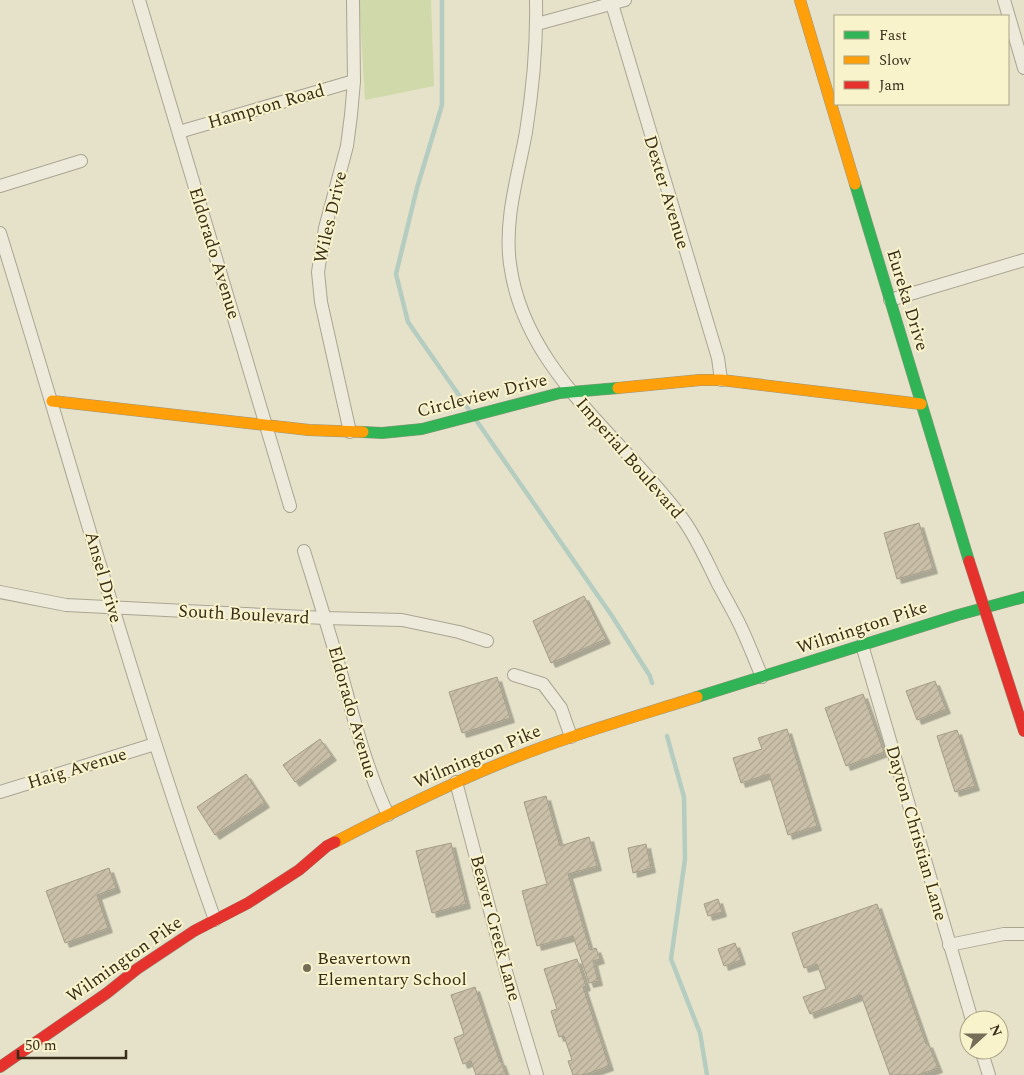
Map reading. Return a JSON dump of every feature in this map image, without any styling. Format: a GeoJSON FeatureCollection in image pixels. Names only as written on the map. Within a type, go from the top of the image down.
{"type":"FeatureCollection","features":[{"type":"Feature","properties":{"kind":"street","name":"Eldorado Avenue"},"geometry":{"type":"LineString","coordinates":[[139,0],[290,506]]}},
{"type":"Feature","properties":{"kind":"street","name":"Wiles Drive"},"geometry":{"type":"LineString","coordinates":[[350,432],[321,302],[318,272],[325,228],[347,146],[352,115],[354,81],[353,0]]}},
{"type":"Feature","properties":{"kind":"street","name":"Imperial Boulevard"},"geometry":{"type":"LineString","coordinates":[[536,0],[534,80],[526,133],[510,211],[508,238],[515,290],[524,315],[555,371],[605,430],[658,486],[683,520],[702,551],[738,621],[762,677]]}},
{"type":"Feature","properties":{"kind":"street"},"geometry":{"type":"LineString","coordinates":[[536,24],[625,0]]}},
{"type":"Feature","properties":{"kind":"street","name":"Eureka Drive"},"geometry":{"type":"LineString","coordinates":[[800,0],[973,575],[1024,732]]}},
{"type":"Feature","properties":{"kind":"street"},"geometry":{"type":"LineString","coordinates":[[1004,0],[1008,15]]}},
{"type":"Feature","properties":{"kind":"street","name":"Dexter Avenue"},"geometry":{"type":"LineString","coordinates":[[612,4],[718,358],[721,380]]}},
{"type":"Feature","properties":{"kind":"street"},"geometry":{"type":"LineString","coordinates":[[1009,17],[1024,68]]}},
{"type":"Feature","properties":{"kind":"street","name":"Hampton Road"},"geometry":{"type":"LineString","coordinates":[[179,132],[354,81]]}},
{"type":"Feature","properties":{"kind":"street"},"geometry":{"type":"LineString","coordinates":[[0,186],[81,161]]}},
{"type":"Feature","properties":{"kind":"street","name":"Ansel Drive"},"geometry":{"type":"LineString","coordinates":[[0,233],[155,744],[216,920]]}},
{"type":"Feature","properties":{"kind":"street"},"geometry":{"type":"LineString","coordinates":[[890,300],[1024,260]]}},
{"type":"Feature","properties":{"kind":"street","name":"Circleview Drive"},"geometry":{"type":"LineString","coordinates":[[52,401],[309,430],[350,432],[396,432],[451,422],[560,393],[721,380],[921,404]]}},
{"type":"Feature","properties":{"kind":"street","name":"Eldorado Avenue"},"geometry":{"type":"LineString","coordinates":[[304,551],[375,788],[388,815]]}},
{"type":"Feature","properties":{"kind":"street","name":"South Boulevard"},"geometry":{"type":"LineString","coordinates":[[0,592],[66,605],[402,620],[459,632],[487,641]]}},
{"type":"Feature","properties":{"kind":"street","name":"Wilmington Pike"},"geometry":{"type":"LineString","coordinates":[[0,1067],[107,994],[137,969],[194,931],[248,903],[299,870],[327,846],[456,782],[571,737],[958,615],[1024,597]]}},
{"type":"Feature","properties":{"kind":"street","name":"Dayton Christian Lane"},"geometry":{"type":"LineString","coordinates":[[862,645],[969,1010]]}},
{"type":"Feature","properties":{"kind":"street"},"geometry":{"type":"LineString","coordinates":[[514,675],[543,684],[561,708],[571,737]]}},
{"type":"Feature","properties":{"kind":"street","name":"Haig Avenue"},"geometry":{"type":"LineString","coordinates":[[0,792],[155,744]]}},
{"type":"Feature","properties":{"kind":"street","name":"Beaver Creek Lane"},"geometry":{"type":"LineString","coordinates":[[456,782],[507,975],[537,1075]]}},
{"type":"Feature","properties":{"kind":"street"},"geometry":{"type":"LineString","coordinates":[[949,945],[992,936],[1024,934]]}},
{"type":"Feature","properties":{"kind":"street"},"geometry":{"type":"LineString","coordinates":[[984,1060],[989,1075]]}},
{"type":"Feature","properties":{"kind":"green space"},"geometry":{"type":"Polygon","coordinates":[[[359,0],[431,0],[434,86],[365,100],[359,0]]]}},
{"type":"Feature","properties":{"kind":"building"},"geometry":{"type":"Polygon","coordinates":[[[919,523],[933,569],[897,579],[884,533],[919,523]]]}},
{"type":"Feature","properties":{"kind":"building"},"geometry":{"type":"Polygon","coordinates":[[[584,596],[606,639],[551,663],[533,621],[584,596]]]}},
{"type":"Feature","properties":{"kind":"building"},"geometry":{"type":"Polygon","coordinates":[[[497,677],[510,718],[462,733],[449,692],[497,677]]]}},
{"type":"Feature","properties":{"kind":"building"},"geometry":{"type":"Polygon","coordinates":[[[935,681],[946,709],[917,720],[906,691],[935,681]]]}},
{"type":"Feature","properties":{"kind":"building"},"geometry":{"type":"Polygon","coordinates":[[[863,694],[884,752],[846,766],[825,708],[863,694]]]}},
{"type":"Feature","properties":{"kind":"building"},"geometry":{"type":"Polygon","coordinates":[[[787,729],[817,826],[788,835],[769,774],[741,783],[733,758],[762,749],[758,738],[787,729]]]}},
{"type":"Feature","properties":{"kind":"building"},"geometry":{"type":"Polygon","coordinates":[[[957,730],[975,786],[955,792],[937,736],[957,730]]]}},
{"type":"Feature","properties":{"kind":"building"},"geometry":{"type":"Polygon","coordinates":[[[320,739],[332,756],[295,782],[283,765],[320,739]]]}},
{"type":"Feature","properties":{"kind":"building"},"geometry":{"type":"Polygon","coordinates":[[[246,774],[265,803],[215,835],[197,807],[246,774]]]}},
{"type":"Feature","properties":{"kind":"building"},"geometry":{"type":"Polygon","coordinates":[[[546,796],[560,846],[589,837],[597,866],[568,874],[590,950],[596,948],[600,959],[593,961],[598,981],[589,983],[573,936],[537,946],[522,891],[547,884],[524,802],[546,796]]]}},
{"type":"Feature","properties":{"kind":"building"},"geometry":{"type":"Polygon","coordinates":[[[451,843],[466,904],[432,913],[416,851],[451,843]]]}},
{"type":"Feature","properties":{"kind":"building"},"geometry":{"type":"Polygon","coordinates":[[[646,844],[651,868],[633,873],[628,848],[646,844]]]}},
{"type":"Feature","properties":{"kind":"building"},"geometry":{"type":"Polygon","coordinates":[[[109,868],[116,888],[97,895],[108,928],[65,943],[46,891],[109,868]]]}},
{"type":"Feature","properties":{"kind":"building"},"geometry":{"type":"Polygon","coordinates":[[[718,899],[722,912],[708,916],[704,904],[718,899]]]}},
{"type":"Feature","properties":{"kind":"building"},"geometry":{"type":"Polygon","coordinates":[[[877,904],[926,1044],[928,1043],[938,1068],[918,1075],[890,1075],[861,995],[810,1014],[803,997],[826,989],[817,964],[804,968],[792,933],[877,904]]]}},
{"type":"Feature","properties":{"kind":"building"},"geometry":{"type":"Polygon","coordinates":[[[735,943],[741,960],[724,966],[718,949],[735,943]]]}},
{"type":"Feature","properties":{"kind":"building"},"geometry":{"type":"Polygon","coordinates":[[[577,959],[586,986],[583,987],[609,1066],[583,1075],[573,1075],[568,1061],[572,1060],[564,1036],[559,1037],[551,1011],[557,1009],[544,969],[577,959]]]}},
{"type":"Feature","properties":{"kind":"building"},"geometry":{"type":"Polygon","coordinates":[[[475,987],[506,1075],[476,1075],[471,1061],[463,1064],[454,1038],[464,1034],[451,995],[475,987]]]}},
{"type":"Feature","properties":{"kind":"waterway"},"geometry":{"type":"LineString","coordinates":[[442,0],[442,105],[417,188],[396,274],[408,322],[470,411]]}},
{"type":"Feature","properties":{"kind":"waterway"},"geometry":{"type":"LineString","coordinates":[[476,420],[612,616],[650,676],[652,683]]}},
{"type":"Feature","properties":{"kind":"waterway"},"geometry":{"type":"LineString","coordinates":[[667,736],[684,797],[685,859],[671,959],[700,1033],[707,1075]]}},
{"type":"Feature","properties":{"kind":"traffic: fast"},"geometry":{"type":"LineString","coordinates":[[855,184],[969,561]]}},
{"type":"Feature","properties":{"kind":"traffic: fast"},"geometry":{"type":"LineString","coordinates":[[363,432],[382,433],[422,429],[560,393],[618,388]]}},
{"type":"Feature","properties":{"kind":"traffic: fast"},"geometry":{"type":"LineString","coordinates":[[697,697],[958,615],[1024,597]]}},
{"type":"Feature","properties":{"kind":"traffic: slow"},"geometry":{"type":"LineString","coordinates":[[800,0],[855,184]]}},
{"type":"Feature","properties":{"kind":"traffic: slow"},"geometry":{"type":"LineString","coordinates":[[618,388],[700,380],[721,380],[921,404]]}},
{"type":"Feature","properties":{"kind":"traffic: slow"},"geometry":{"type":"LineString","coordinates":[[52,401],[309,430],[363,432]]}},
{"type":"Feature","properties":{"kind":"traffic: slow"},"geometry":{"type":"LineString","coordinates":[[335,842],[416,801],[523,754],[573,736],[697,697]]}},
{"type":"Feature","properties":{"kind":"traffic: jam"},"geometry":{"type":"LineString","coordinates":[[969,561],[1024,731]]}},
{"type":"Feature","properties":{"kind":"traffic: jam"},"geometry":{"type":"LineString","coordinates":[[0,1067],[107,993],[137,969],[194,931],[248,903],[299,870],[327,846],[335,842]]}},
{"type":"Feature","properties":{"kind":"place","name":"Beavertown Elementary School"},"geometry":{"type":"Point","coordinates":[307,968]}}]}
